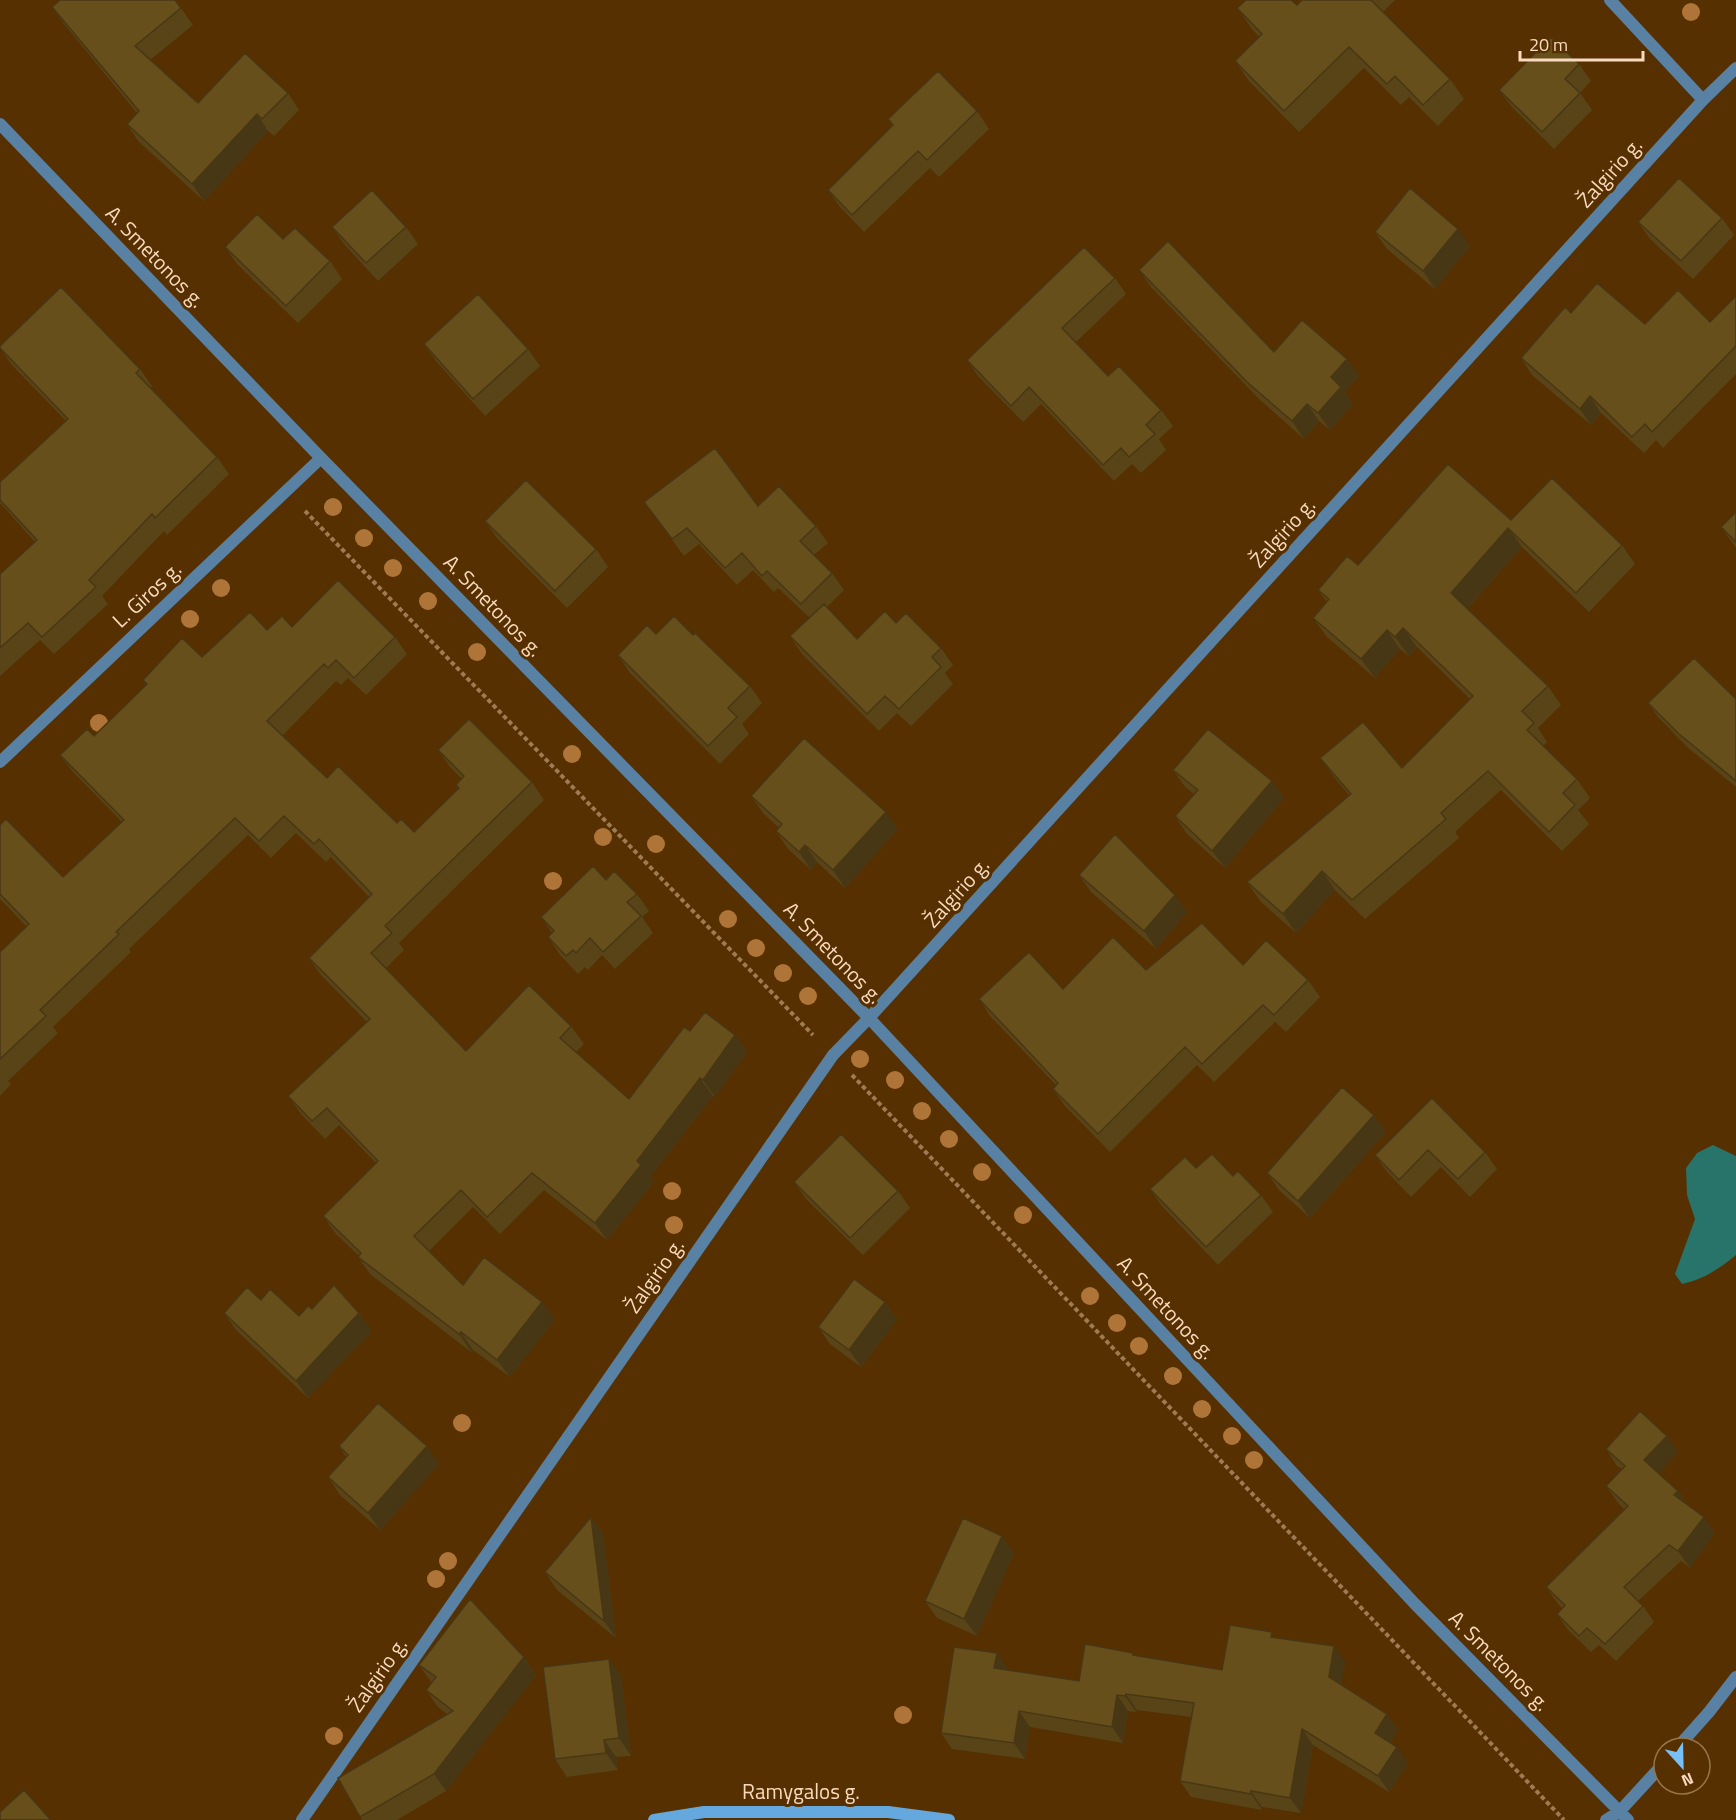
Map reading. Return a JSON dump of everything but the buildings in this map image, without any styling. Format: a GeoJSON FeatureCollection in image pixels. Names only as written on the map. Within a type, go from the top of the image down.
{"type":"FeatureCollection","features":[{"type":"Feature","properties":{"kind":"main road","name":"Ramygalos g."},"geometry":{"type":"LineString","coordinates":[[654,1820],[704,1812],[888,1812],[949,1820]]}},
{"type":"Feature","properties":{"kind":"street"},"geometry":{"type":"LineString","coordinates":[[1610,0],[1703,100]]}},
{"type":"Feature","properties":{"kind":"street","name":"Žalgirio g."},"geometry":{"type":"LineString","coordinates":[[302,1820],[833,1055],[1703,100],[1736,68]]}},
{"type":"Feature","properties":{"kind":"street","name":"A. Smetonos g."},"geometry":{"type":"LineString","coordinates":[[0,124],[321,458],[869,1018],[1415,1604],[1624,1816]]}},
{"type":"Feature","properties":{"kind":"street","name":"L. Giros g."},"geometry":{"type":"LineString","coordinates":[[0,762],[321,458]]}},
{"type":"Feature","properties":{"kind":"street"},"geometry":{"type":"LineString","coordinates":[[1688,1736],[1736,1677]]}},
{"type":"Feature","properties":{"kind":"street"},"geometry":{"type":"LineString","coordinates":[[1606,1820],[1624,1816],[1652,1779]]}},
{"type":"Feature","properties":{"kind":"path"},"geometry":{"type":"LineString","coordinates":[[286,491],[833,1055],[1564,1820]]}},
{"type":"Feature","properties":{"kind":"water"},"geometry":{"type":"Polygon","coordinates":[[[1713,1145],[1736,1156],[1736,1255],[1711,1273],[1682,1284],[1675,1274],[1695,1219],[1687,1195],[1686,1168],[1697,1153],[1713,1145]]]}}]}
